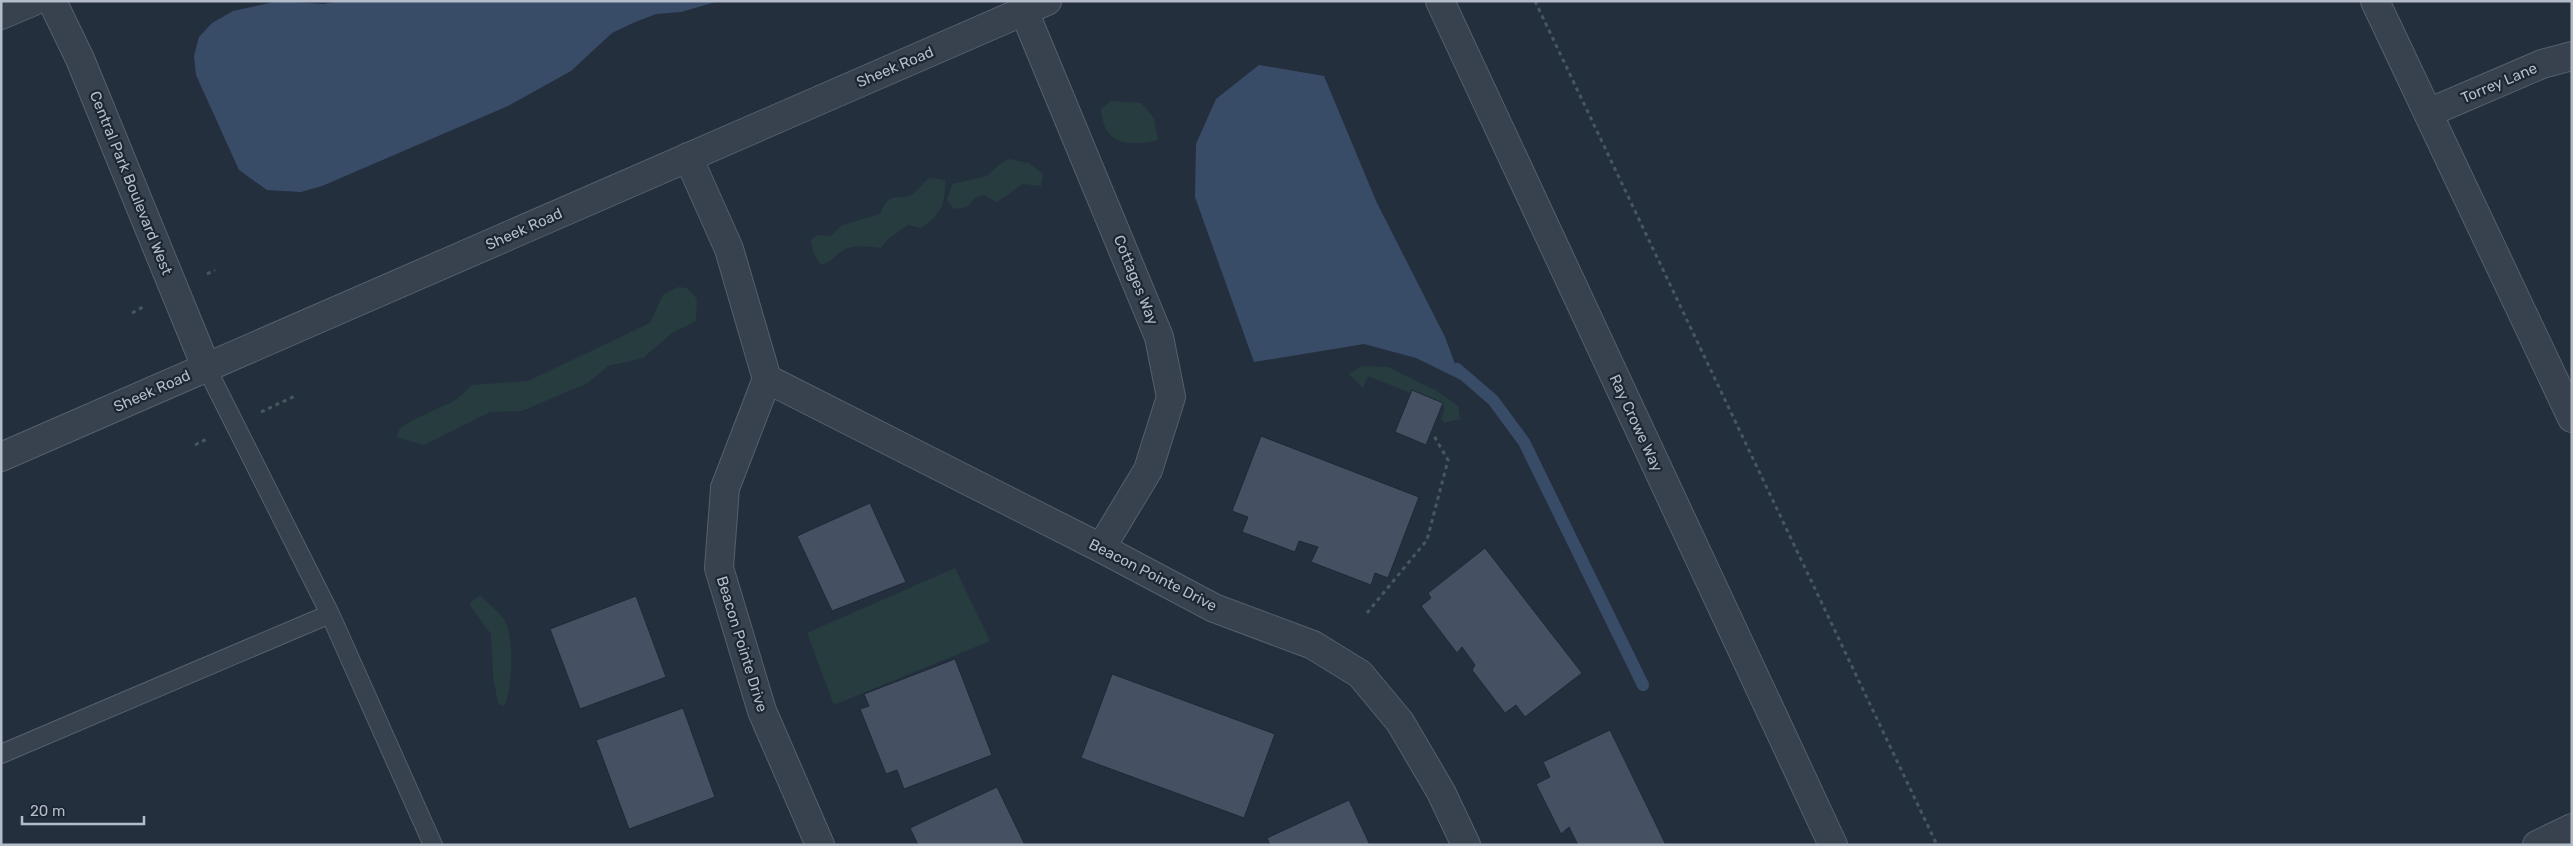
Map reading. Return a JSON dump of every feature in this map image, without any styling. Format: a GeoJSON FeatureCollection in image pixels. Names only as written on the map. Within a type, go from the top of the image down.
{"type":"FeatureCollection","features":[{"type":"Feature","properties":{"kind":"street"},"geometry":{"type":"LineString","coordinates":[[1,15],[34,1]]}},
{"type":"Feature","properties":{"kind":"street","name":"Central Park Boulevard West"},"geometry":{"type":"LineString","coordinates":[[52,1],[80,59],[206,367]]}},
{"type":"Feature","properties":{"kind":"street","name":"Ray Crowe Way"},"geometry":{"type":"LineString","coordinates":[[1440,1],[1833,845]]}},
{"type":"Feature","properties":{"kind":"street"},"geometry":{"type":"LineString","coordinates":[[2375,1],[2572,418]]}},
{"type":"Feature","properties":{"kind":"street","name":"Sheek Road"},"geometry":{"type":"LineString","coordinates":[[1,458],[1035,6]]}},
{"type":"Feature","properties":{"kind":"street","name":"Cottages Way"},"geometry":{"type":"LineString","coordinates":[[1035,6],[1159,337],[1171,398],[1148,470],[1101,548]]}},
{"type":"Feature","properties":{"kind":"street","name":"Torrey Lane"},"geometry":{"type":"LineString","coordinates":[[2428,113],[2542,64],[2572,56]]}},
{"type":"Feature","properties":{"kind":"street"},"geometry":{"type":"LineString","coordinates":[[688,157],[729,249],[767,379]]}},
{"type":"Feature","properties":{"kind":"street","name":"Beacon Pointe Drive"},"geometry":{"type":"LineString","coordinates":[[820,845],[762,711],[719,568],[725,488],[767,379],[1101,548],[1214,608],[1313,645],[1360,674],[1400,722],[1441,792],[1466,845]]}},
{"type":"Feature","properties":{"kind":"street"},"geometry":{"type":"LineString","coordinates":[[2537,845],[2572,828]]}},
{"type":"Feature","properties":{"kind":"lane"},"geometry":{"type":"LineString","coordinates":[[206,367],[330,614],[434,845]]}},
{"type":"Feature","properties":{"kind":"lane"},"geometry":{"type":"LineString","coordinates":[[1,754],[330,614]]}},
{"type":"Feature","properties":{"kind":"path"},"geometry":{"type":"LineString","coordinates":[[1535,1],[1937,845]]}},
{"type":"Feature","properties":{"kind":"path"},"geometry":{"type":"LineString","coordinates":[[1367,613],[1427,540],[1448,460],[1434,436]]}},
{"type":"Feature","properties":{"kind":"green space"},"geometry":{"type":"Polygon","coordinates":[[[1111,101],[1141,103],[1154,118],[1158,140],[1127,143],[1119,141],[1112,136],[1103,121],[1101,109],[1111,101]]]}},
{"type":"Feature","properties":{"kind":"green space"},"geometry":{"type":"Polygon","coordinates":[[[1009,159],[1029,163],[1043,174],[1041,186],[1023,184],[997,202],[984,195],[975,198],[967,207],[954,209],[947,200],[952,184],[987,176],[1001,163],[1009,159]]]}},
{"type":"Feature","properties":{"kind":"green space"},"geometry":{"type":"Polygon","coordinates":[[[930,178],[945,180],[945,188],[943,202],[937,214],[927,224],[920,228],[908,225],[887,240],[881,248],[862,246],[848,248],[827,263],[820,264],[813,252],[811,240],[817,235],[831,236],[842,225],[880,214],[884,206],[892,198],[910,196],[930,178]]]}},
{"type":"Feature","properties":{"kind":"green space"},"geometry":{"type":"Polygon","coordinates":[[[678,287],[687,288],[697,299],[696,321],[672,333],[643,358],[608,366],[588,383],[522,411],[490,412],[424,445],[397,437],[400,428],[456,400],[472,385],[528,381],[650,323],[663,295],[678,287]]]}},
{"type":"Feature","properties":{"kind":"green space"},"geometry":{"type":"Polygon","coordinates":[[[1362,366],[1388,367],[1437,391],[1458,406],[1460,419],[1444,423],[1441,419],[1445,407],[1368,376],[1363,388],[1349,374],[1362,366]]]}},
{"type":"Feature","properties":{"kind":"green space"},"geometry":{"type":"Polygon","coordinates":[[[955,568],[990,641],[834,705],[807,633],[955,568]]]}},
{"type":"Feature","properties":{"kind":"green space"},"geometry":{"type":"Polygon","coordinates":[[[480,595],[502,617],[508,628],[511,650],[511,676],[504,706],[498,703],[493,676],[491,634],[469,604],[480,595]]]}},
{"type":"Feature","properties":{"kind":"water"},"geometry":{"type":"Polygon","coordinates":[[[279,1],[323,4],[341,1],[719,1],[681,12],[656,14],[633,23],[612,33],[571,71],[508,106],[322,186],[301,192],[267,190],[239,170],[196,75],[194,56],[199,37],[212,23],[233,11],[279,1]]]}},
{"type":"Feature","properties":{"kind":"water"},"geometry":{"type":"Polygon","coordinates":[[[1259,65],[1324,76],[1376,201],[1445,337],[1461,380],[1416,358],[1364,344],[1254,362],[1195,197],[1196,144],[1216,99],[1259,65]]]}},
{"type":"Feature","properties":{"kind":"building"},"geometry":{"type":"Polygon","coordinates":[[[1412,390],[1443,403],[1426,445],[1395,432],[1412,390]]]}},
{"type":"Feature","properties":{"kind":"building"},"geometry":{"type":"Polygon","coordinates":[[[1261,436],[1419,497],[1388,578],[1375,573],[1371,585],[1311,562],[1318,547],[1299,541],[1295,552],[1242,532],[1248,517],[1232,511],[1261,436]]]}},
{"type":"Feature","properties":{"kind":"building"},"geometry":{"type":"Polygon","coordinates":[[[870,503],[906,582],[832,611],[797,536],[870,503]]]}},
{"type":"Feature","properties":{"kind":"building"},"geometry":{"type":"Polygon","coordinates":[[[1485,548],[1582,673],[1525,717],[1516,705],[1505,713],[1472,670],[1475,665],[1462,647],[1457,653],[1421,606],[1431,598],[1428,593],[1485,548]]]}},
{"type":"Feature","properties":{"kind":"building"},"geometry":{"type":"Polygon","coordinates":[[[636,596],[666,677],[580,709],[550,629],[636,596]]]}},
{"type":"Feature","properties":{"kind":"building"},"geometry":{"type":"Polygon","coordinates":[[[955,659],[992,755],[904,789],[897,770],[886,774],[860,709],[869,706],[864,694],[955,659]]]}},
{"type":"Feature","properties":{"kind":"building"},"geometry":{"type":"Polygon","coordinates":[[[1112,674],[1275,734],[1244,818],[1081,758],[1112,674]]]}},
{"type":"Feature","properties":{"kind":"building"},"geometry":{"type":"Polygon","coordinates":[[[683,708],[715,797],[629,829],[596,740],[683,708]]]}},
{"type":"Feature","properties":{"kind":"building"},"geometry":{"type":"Polygon","coordinates":[[[1610,730],[1666,845],[1578,845],[1569,827],[1561,834],[1536,784],[1550,777],[1543,762],[1610,730]]]}},
{"type":"Feature","properties":{"kind":"building"},"geometry":{"type":"Polygon","coordinates":[[[997,787],[1025,845],[918,845],[910,828],[997,787]]]}},
{"type":"Feature","properties":{"kind":"building"},"geometry":{"type":"Polygon","coordinates":[[[1349,800],[1370,845],[1270,845],[1267,838],[1349,800]]]}},
{"type":"Feature","properties":{"kind":"waterway"},"geometry":{"type":"LineString","coordinates":[[1457,369],[1493,400],[1524,442],[1643,685]]}}]}
